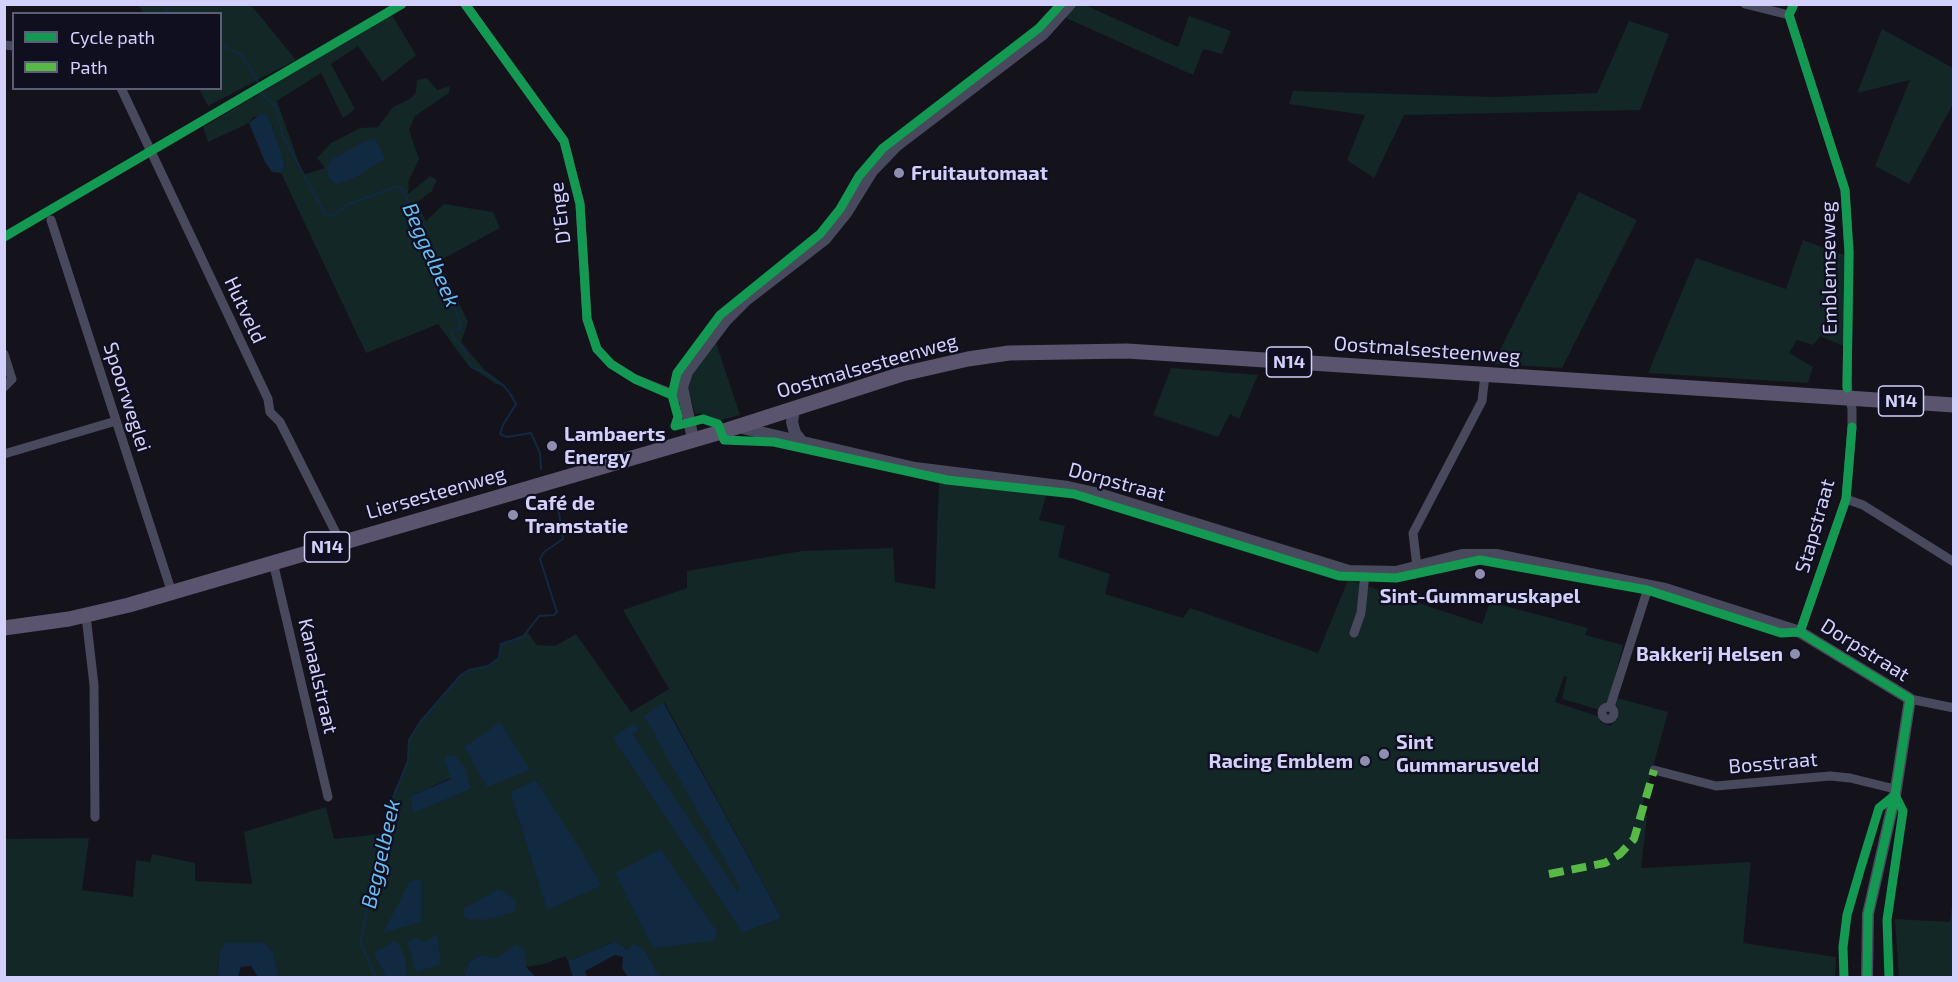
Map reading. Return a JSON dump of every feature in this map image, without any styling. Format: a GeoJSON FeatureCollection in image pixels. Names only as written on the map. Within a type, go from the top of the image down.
{"type":"FeatureCollection","features":[{"type":"Feature","properties":{"kind":"main road","name":"Oostmalsesteenweg"},"geometry":{"type":"LineString","coordinates":[[693,439],[738,427],[923,368],[968,358],[1020,353],[1127,351],[1953,405]]}},
{"type":"Feature","properties":{"kind":"main road","name":"Liersesteenweg"},"geometry":{"type":"LineString","coordinates":[[4,628],[86,616],[172,593],[693,439]]}},
{"type":"Feature","properties":{"kind":"street","name":"D'Enge"},"geometry":{"type":"LineString","coordinates":[[465,4],[564,141],[579,204],[587,319],[597,349],[611,364],[635,379],[683,398]]}},
{"type":"Feature","properties":{"kind":"street"},"geometry":{"type":"LineString","coordinates":[[693,439],[682,387],[687,372],[726,320],[747,300],[825,239],[878,164],[896,146],[1043,34],[1070,4]]}},
{"type":"Feature","properties":{"kind":"street"},"geometry":{"type":"LineString","coordinates":[[1745,4],[1789,15],[1794,4]]}},
{"type":"Feature","properties":{"kind":"street","name":"Emblemseweg"},"geometry":{"type":"LineString","coordinates":[[1789,15],[1845,190],[1848,216],[1847,386],[1849,398]]}},
{"type":"Feature","properties":{"kind":"street","name":"Hutveld"},"geometry":{"type":"LineString","coordinates":[[122,90],[268,399],[270,412],[280,422],[341,543]]}},
{"type":"Feature","properties":{"kind":"street","name":"Spoorweglei"},"geometry":{"type":"LineString","coordinates":[[51,220],[172,593]]}},
{"type":"Feature","properties":{"kind":"street"},"geometry":{"type":"LineString","coordinates":[[4,354],[12,379],[4,387]]}},
{"type":"Feature","properties":{"kind":"street"},"geometry":{"type":"LineString","coordinates":[[1417,567],[1413,552],[1413,533],[1482,401],[1485,375]]}},
{"type":"Feature","properties":{"kind":"street","name":"Stapstraat"},"geometry":{"type":"LineString","coordinates":[[1800,632],[1846,499],[1852,427],[1849,398]]}},
{"type":"Feature","properties":{"kind":"street"},"geometry":{"type":"LineString","coordinates":[[787,411],[796,441]]}},
{"type":"Feature","properties":{"kind":"street"},"geometry":{"type":"LineString","coordinates":[[4,454],[116,421]]}},
{"type":"Feature","properties":{"kind":"street","name":"Dorpstraat"},"geometry":{"type":"LineString","coordinates":[[738,427],[915,468],[1078,489],[1335,568],[1365,573],[1396,572],[1479,553],[1649,585],[1800,632],[1910,699],[1953,708]]}},
{"type":"Feature","properties":{"kind":"street"},"geometry":{"type":"LineString","coordinates":[[1846,499],[1863,505],[1953,562]]}},
{"type":"Feature","properties":{"kind":"street","name":"Kanaalstraat"},"geometry":{"type":"LineString","coordinates":[[273,562],[328,797]]}},
{"type":"Feature","properties":{"kind":"street"},"geometry":{"type":"LineString","coordinates":[[1354,633],[1361,613],[1365,573]]}},
{"type":"Feature","properties":{"kind":"street"},"geometry":{"type":"LineString","coordinates":[[1610,707],[1649,585]]}},
{"type":"Feature","properties":{"kind":"street"},"geometry":{"type":"LineString","coordinates":[[86,616],[94,686],[95,817]]}},
{"type":"Feature","properties":{"kind":"street"},"geometry":{"type":"LineString","coordinates":[[1868,978],[1868,914],[1895,789],[1910,699]]}},
{"type":"Feature","properties":{"kind":"street","name":"Bosstraat"},"geometry":{"type":"LineString","coordinates":[[1654,770],[1716,786],[1830,776],[1850,778],[1895,789]]}},
{"type":"Feature","properties":{"kind":"green space"},"geometry":{"type":"Polygon","coordinates":[[[138,5],[251,5],[296,60],[208,106],[200,90],[222,90],[222,12],[142,12],[138,5]]]}},
{"type":"Feature","properties":{"kind":"green space"},"geometry":{"type":"Polygon","coordinates":[[[1075,5],[1085,5],[1178,47],[1189,16],[1231,31],[1222,54],[1203,49],[1193,75],[1066,18],[1075,5]]]}},
{"type":"Feature","properties":{"kind":"green space"},"geometry":{"type":"Polygon","coordinates":[[[392,15],[416,55],[383,82],[358,46],[331,64],[355,109],[343,118],[321,73],[277,101],[303,175],[325,168],[317,158],[331,143],[360,128],[378,127],[393,107],[410,99],[416,92],[417,80],[427,78],[437,90],[450,86],[449,93],[415,116],[409,130],[419,159],[409,180],[408,194],[430,176],[437,180],[432,191],[416,203],[426,221],[444,204],[493,212],[500,228],[439,261],[468,322],[461,342],[487,373],[504,386],[496,384],[467,364],[438,324],[366,353],[281,173],[285,167],[283,156],[268,116],[253,117],[249,123],[208,142],[203,127],[392,15]]]}},
{"type":"Feature","properties":{"kind":"green space"},"geometry":{"type":"Polygon","coordinates":[[[1629,21],[1669,34],[1640,110],[1404,115],[1374,178],[1347,160],[1365,115],[1289,104],[1293,91],[1496,97],[1597,93],[1629,21]]]}},
{"type":"Feature","properties":{"kind":"green space"},"geometry":{"type":"Polygon","coordinates":[[[1882,29],[1953,68],[1953,104],[1909,184],[1875,166],[1910,80],[1857,93],[1882,29]]]}},
{"type":"Feature","properties":{"kind":"green space"},"geometry":{"type":"Polygon","coordinates":[[[1579,192],[1637,220],[1562,368],[1493,364],[1579,192]]]}},
{"type":"Feature","properties":{"kind":"green space"},"geometry":{"type":"Polygon","coordinates":[[[1803,240],[1844,255],[1844,346],[1820,336],[1813,345],[1797,340],[1789,353],[1813,367],[1808,383],[1648,373],[1696,258],[1786,289],[1803,240]]]}},
{"type":"Feature","properties":{"kind":"green space"},"geometry":{"type":"Polygon","coordinates":[[[715,340],[740,415],[717,421],[709,420],[700,413],[695,414],[688,387],[691,373],[715,340]]]}},
{"type":"Feature","properties":{"kind":"green space"},"geometry":{"type":"Polygon","coordinates":[[[1171,368],[1258,375],[1239,419],[1230,414],[1218,437],[1153,415],[1171,368]]]}},
{"type":"Feature","properties":{"kind":"green space"},"geometry":{"type":"Polygon","coordinates":[[[939,483],[1047,492],[1039,520],[1065,526],[1058,557],[1110,574],[1105,594],[1183,618],[1190,608],[1318,653],[1348,580],[1482,624],[1490,602],[1588,628],[1585,635],[1623,645],[1608,705],[1600,710],[1562,699],[1567,677],[1564,676],[1555,702],[1600,717],[1600,722],[1611,726],[1619,713],[1615,705],[1617,698],[1668,712],[1640,814],[1647,816],[1641,868],[1751,862],[1743,943],[1836,957],[1835,977],[659,978],[645,950],[628,950],[616,941],[568,961],[565,956],[544,964],[526,967],[526,953],[510,949],[496,958],[481,955],[469,962],[464,977],[402,978],[407,976],[406,963],[375,953],[386,977],[279,977],[273,954],[219,957],[218,977],[5,977],[4,839],[89,838],[82,890],[133,897],[136,860],[150,862],[152,854],[195,863],[195,881],[252,884],[244,832],[326,807],[334,839],[389,833],[385,817],[408,761],[409,740],[421,721],[461,675],[469,670],[488,666],[499,658],[501,644],[528,633],[537,645],[555,646],[576,634],[631,712],[669,689],[623,610],[687,588],[687,571],[802,551],[893,548],[895,582],[935,589],[939,483]],[[664,702],[645,716],[741,888],[736,891],[633,734],[639,730],[613,738],[742,933],[782,918],[664,702]],[[451,778],[410,796],[413,812],[471,789],[451,778]],[[537,780],[510,792],[547,909],[537,780]]]}},
{"type":"Feature","properties":{"kind":"green space"},"geometry":{"type":"Polygon","coordinates":[[[1953,896],[1953,977],[1899,977],[1895,919],[1950,922],[1953,896]]]}},
{"type":"Feature","properties":{"kind":"water"},"geometry":{"type":"Polygon","coordinates":[[[262,113],[268,116],[283,156],[285,167],[281,173],[272,172],[265,162],[249,123],[262,113]]]}},
{"type":"Feature","properties":{"kind":"water"},"geometry":{"type":"Polygon","coordinates":[[[375,138],[385,159],[351,180],[336,184],[329,179],[326,168],[334,158],[375,138]]]}},
{"type":"Feature","properties":{"kind":"water"},"geometry":{"type":"Polygon","coordinates":[[[663,702],[782,918],[742,933],[613,738],[634,723],[639,730],[633,734],[737,891],[740,887],[644,716],[663,702]]]}},
{"type":"Feature","properties":{"kind":"water"},"geometry":{"type":"Polygon","coordinates":[[[500,722],[530,770],[487,787],[464,747],[500,722]]]}},
{"type":"Feature","properties":{"kind":"water"},"geometry":{"type":"Polygon","coordinates":[[[455,755],[465,768],[471,789],[413,813],[410,796],[451,779],[444,760],[447,756],[455,755]]]}},
{"type":"Feature","properties":{"kind":"water"},"geometry":{"type":"Polygon","coordinates":[[[536,780],[599,880],[600,886],[547,910],[510,792],[536,780]]]}},
{"type":"Feature","properties":{"kind":"water"},"geometry":{"type":"Polygon","coordinates":[[[661,849],[718,933],[713,941],[653,948],[615,873],[661,849]]]}},
{"type":"Feature","properties":{"kind":"water"},"geometry":{"type":"Polygon","coordinates":[[[421,879],[421,922],[383,933],[410,881],[421,879]]]}},
{"type":"Feature","properties":{"kind":"water"},"geometry":{"type":"Polygon","coordinates":[[[499,889],[516,901],[515,912],[483,920],[467,919],[463,914],[463,909],[499,889]]]}},
{"type":"Feature","properties":{"kind":"water"},"geometry":{"type":"Polygon","coordinates":[[[437,934],[441,964],[416,972],[407,941],[415,938],[426,942],[437,934]]]}},
{"type":"Feature","properties":{"kind":"water"},"geometry":{"type":"Polygon","coordinates":[[[394,941],[400,945],[406,963],[407,976],[386,977],[374,953],[394,941]]]}},
{"type":"Feature","properties":{"kind":"water"},"geometry":{"type":"Polygon","coordinates":[[[616,941],[628,950],[634,944],[645,950],[659,977],[628,977],[622,968],[623,957],[615,955],[585,971],[587,977],[573,977],[568,961],[616,941]]]}},
{"type":"Feature","properties":{"kind":"water"},"geometry":{"type":"Polygon","coordinates":[[[224,943],[265,943],[273,953],[279,977],[258,977],[251,966],[241,967],[238,977],[218,977],[219,957],[224,943]]]}},
{"type":"Feature","properties":{"kind":"water"},"geometry":{"type":"Polygon","coordinates":[[[517,944],[526,953],[526,967],[536,977],[464,977],[469,962],[481,955],[496,958],[517,944]]]}},
{"type":"Feature","properties":{"kind":"waterway","name":"Beggelbeek"},"geometry":{"type":"LineString","coordinates":[[166,12],[168,4]]}},
{"type":"Feature","properties":{"kind":"waterway","name":"Beggelbeek"},"geometry":{"type":"LineString","coordinates":[[222,46],[241,54],[258,82]]}},
{"type":"Feature","properties":{"kind":"waterway","name":"Beggelbeek"},"geometry":{"type":"LineString","coordinates":[[262,93],[276,107],[283,136],[325,214],[335,215],[346,205],[395,187],[402,188],[459,318],[461,329],[452,330],[452,337],[464,349],[471,367],[487,373],[504,386],[511,395],[516,404],[500,434],[507,437],[531,433],[540,453],[541,469]]}},
{"type":"Feature","properties":{"kind":"waterway","name":"Beggelbeek"},"geometry":{"type":"LineString","coordinates":[[376,978],[361,943],[373,878],[384,857],[390,833],[385,817],[408,761],[409,740],[421,721],[461,675],[469,670],[488,666],[499,658],[501,644],[523,637],[539,616],[554,615],[557,612],[540,559],[544,552],[563,539],[559,513],[550,499]]}},
{"type":"Feature","properties":{"kind":"marked path"},"geometry":{"type":"LineString","coordinates":[[1549,874],[1605,863],[1620,854],[1634,839],[1654,770]]}},
{"type":"Feature","properties":{"kind":"cycle path"},"geometry":{"type":"LineString","coordinates":[[4,237],[402,4]]}},
{"type":"Feature","properties":{"kind":"cycle path"},"geometry":{"type":"LineString","coordinates":[[465,4],[564,141],[580,204],[587,319],[597,349],[611,364],[635,379],[672,395]]}},
{"type":"Feature","properties":{"kind":"cycle path"},"geometry":{"type":"LineString","coordinates":[[675,426],[678,417],[672,395],[677,373],[720,315],[820,234],[840,209],[859,176],[883,148],[1039,28],[1061,4]]}},
{"type":"Feature","properties":{"kind":"cycle path"},"geometry":{"type":"LineString","coordinates":[[1794,4],[1789,15],[1845,190],[1849,252],[1847,388]]}},
{"type":"Feature","properties":{"kind":"cycle path"},"geometry":{"type":"LineString","coordinates":[[675,426],[703,419],[718,424],[724,440],[774,442],[947,480],[1074,494],[1339,576],[1396,578],[1480,560],[1647,590],[1781,633],[1800,632]]}},
{"type":"Feature","properties":{"kind":"cycle path"},"geometry":{"type":"LineString","coordinates":[[1800,632],[1846,499],[1852,427]]}},
{"type":"Feature","properties":{"kind":"cycle path"},"geometry":{"type":"LineString","coordinates":[[1800,632],[1910,699],[1895,795],[1868,914],[1867,978]]}},
{"type":"Feature","properties":{"kind":"cycle path"},"geometry":{"type":"LineString","coordinates":[[1844,978],[1843,947],[1847,915],[1879,808],[1895,795]]}},
{"type":"Feature","properties":{"kind":"cycle path"},"geometry":{"type":"LineString","coordinates":[[1889,978],[1887,920],[1903,811],[1895,795]]}},
{"type":"Feature","properties":{"kind":"place","name":"Fruitautomaat"},"geometry":{"type":"Point","coordinates":[899,173]}},
{"type":"Feature","properties":{"kind":"place","name":"Lambaerts Energy"},"geometry":{"type":"Point","coordinates":[552,446]}},
{"type":"Feature","properties":{"kind":"place","name":"Café de Tramstatie"},"geometry":{"type":"Point","coordinates":[513,515]}},
{"type":"Feature","properties":{"kind":"place","name":"Sint-Gummaruskapel"},"geometry":{"type":"Point","coordinates":[1480,574]}},
{"type":"Feature","properties":{"kind":"place","name":"Bakkerij Helsen"},"geometry":{"type":"Point","coordinates":[1795,654]}},
{"type":"Feature","properties":{"kind":"place","name":"Sint Gummarusveld"},"geometry":{"type":"Point","coordinates":[1384,754]}},
{"type":"Feature","properties":{"kind":"place","name":"Racing Emblem"},"geometry":{"type":"Point","coordinates":[1365,761]}}]}
